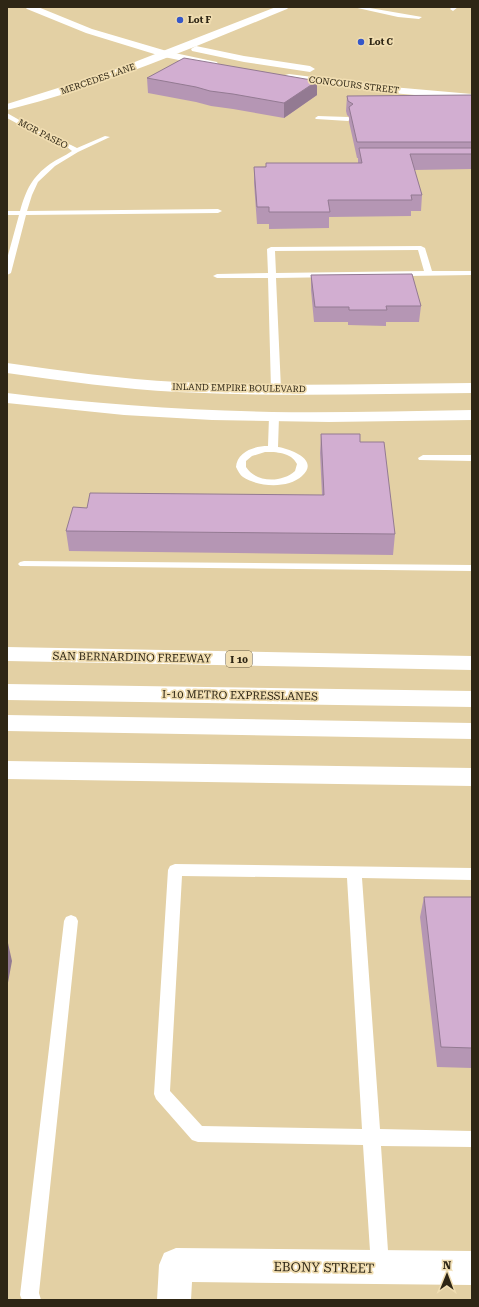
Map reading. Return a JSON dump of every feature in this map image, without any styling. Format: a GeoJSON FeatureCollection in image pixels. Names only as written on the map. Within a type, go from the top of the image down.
{"type":"FeatureCollection","features":[{"type":"Feature","properties":{"kind":"main road"},"geometry":{"type":"LineString","coordinates":[[30,7],[89,31],[168,54],[266,73]]}},
{"type":"Feature","properties":{"kind":"main road","name":"MERCEDES LANE"},"geometry":{"type":"LineString","coordinates":[[7,107],[94,82],[187,47],[284,7]]}},
{"type":"Feature","properties":{"kind":"main road","name":"CONCOURS STREET"},"geometry":{"type":"LineString","coordinates":[[170,41],[187,47],[244,59],[332,72]]}},
{"type":"Feature","properties":{"kind":"main road","name":"CONCOURS STREET"},"geometry":{"type":"LineString","coordinates":[[281,76],[392,90],[472,97]]}},
{"type":"Feature","properties":{"kind":"main road","name":"INLAND EMPIRE BOULEVARD"},"geometry":{"type":"LineString","coordinates":[[7,368],[109,382],[177,387],[276,389],[472,388]]}},
{"type":"Feature","properties":{"kind":"main road"},"geometry":{"type":"LineString","coordinates":[[7,398],[60,405],[130,411],[274,417],[472,415]]}},
{"type":"Feature","properties":{"kind":"main road","name":"SAN BERNARDINO FREEWAY"},"geometry":{"type":"LineString","coordinates":[[7,654],[472,663]]}},
{"type":"Feature","properties":{"kind":"main road","name":"I-10 METRO EXPRESSLANES"},"geometry":{"type":"LineString","coordinates":[[7,692],[472,699]]}},
{"type":"Feature","properties":{"kind":"main road"},"geometry":{"type":"LineString","coordinates":[[7,724],[472,730]]}},
{"type":"Feature","properties":{"kind":"main road"},"geometry":{"type":"LineString","coordinates":[[7,770],[472,777]]}},
{"type":"Feature","properties":{"kind":"main road","name":"EBONY STREET"},"geometry":{"type":"LineString","coordinates":[[174,1300],[176,1266],[472,1268]]}},
{"type":"Feature","properties":{"kind":"lane"},"geometry":{"type":"LineString","coordinates":[[356,7],[398,15],[419,17]]}},
{"type":"Feature","properties":{"kind":"lane","name":"MGR PASEO"},"geometry":{"type":"LineString","coordinates":[[7,115],[42,136],[69,146],[76,151],[53,165],[36,180],[28,196],[7,273]]}},
{"type":"Feature","properties":{"kind":"lane"},"geometry":{"type":"LineString","coordinates":[[318,118],[348,119]]}},
{"type":"Feature","properties":{"kind":"lane"},"geometry":{"type":"LineString","coordinates":[[76,151],[106,137]]}},
{"type":"Feature","properties":{"kind":"lane"},"geometry":{"type":"LineString","coordinates":[[7,212],[218,211]]}},
{"type":"Feature","properties":{"kind":"lane"},"geometry":{"type":"LineString","coordinates":[[276,389],[271,249],[422,248],[429,273]]}},
{"type":"Feature","properties":{"kind":"lane"},"geometry":{"type":"LineString","coordinates":[[217,276],[472,273]]}},
{"type":"Feature","properties":{"kind":"lane"},"geometry":{"type":"LineString","coordinates":[[273,448],[274,417]]}},
{"type":"Feature","properties":{"kind":"lane"},"geometry":{"type":"LineString","coordinates":[[273,448],[287,451],[297,457],[301,462],[302,467],[300,473],[287,481],[272,483],[258,481],[244,474],[240,468],[240,463],[243,458],[255,451],[273,448]]}},
{"type":"Feature","properties":{"kind":"lane"},"geometry":{"type":"LineString","coordinates":[[423,458],[472,458]]}},
{"type":"Feature","properties":{"kind":"lane"},"geometry":{"type":"LineString","coordinates":[[24,564],[472,568]]}},
{"type":"Feature","properties":{"kind":"lane"},"geometry":{"type":"LineString","coordinates":[[472,874],[175,870],[162,1094],[198,1134],[472,1139]]}},
{"type":"Feature","properties":{"kind":"lane"},"geometry":{"type":"LineString","coordinates":[[354,872],[381,1268]]}},
{"type":"Feature","properties":{"kind":"lane"},"geometry":{"type":"LineString","coordinates":[[32,1300],[29,1295],[71,921]]}},
{"type":"Feature","properties":{"kind":"building"},"geometry":{"type":"Polygon","coordinates":[[[184,58],[317,81],[284,103],[210,91],[147,78],[184,58]]]}},
{"type":"Feature","properties":{"kind":"building"},"geometry":{"type":"Polygon","coordinates":[[[472,95],[472,142],[357,142],[349,107],[353,104],[348,101],[347,96],[472,95]]]}},
{"type":"Feature","properties":{"kind":"building"},"geometry":{"type":"Polygon","coordinates":[[[359,148],[472,148],[472,154],[410,154],[422,195],[411,195],[412,200],[328,200],[330,212],[269,212],[269,207],[257,207],[254,167],[266,167],[266,163],[362,163],[359,148]]]}},
{"type":"Feature","properties":{"kind":"building"},"geometry":{"type":"Polygon","coordinates":[[[412,274],[421,306],[386,306],[387,310],[349,310],[349,307],[315,307],[311,275],[412,274]]]}},
{"type":"Feature","properties":{"kind":"building"},"geometry":{"type":"Polygon","coordinates":[[[321,434],[360,434],[360,442],[384,442],[395,534],[66,531],[73,507],[87,508],[90,493],[324,495],[321,434]]]}},
{"type":"Feature","properties":{"kind":"building"},"geometry":{"type":"Polygon","coordinates":[[[424,897],[472,897],[472,1048],[441,1047],[424,897]]]}},
{"type":"Feature","properties":{"kind":"place","name":"Lot F"},"geometry":{"type":"Point","coordinates":[180,20]}},
{"type":"Feature","properties":{"kind":"place","name":"Lot C"},"geometry":{"type":"Point","coordinates":[361,42]}}]}
